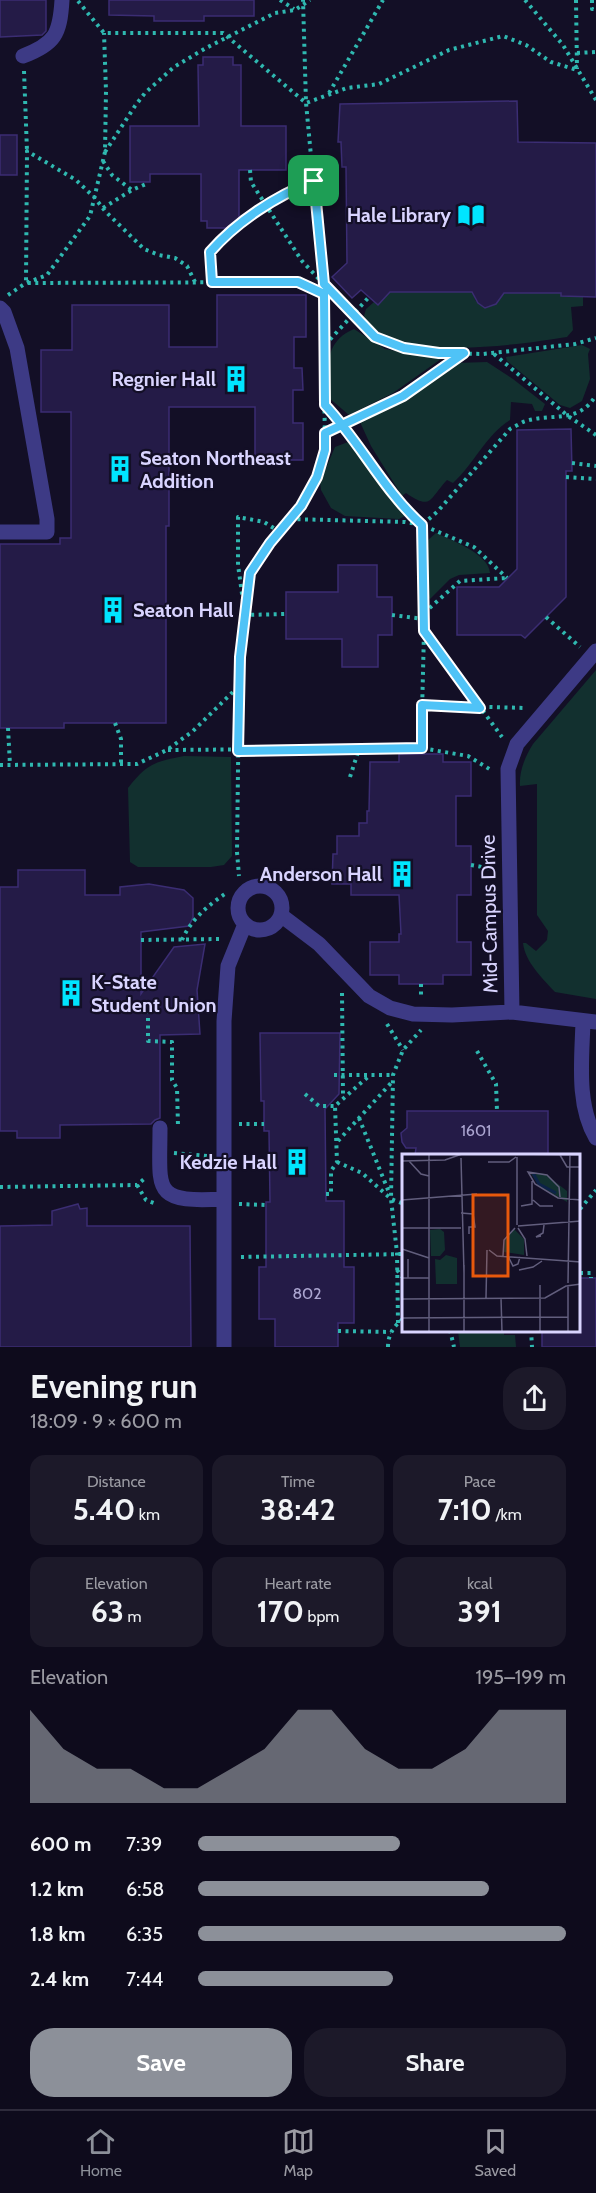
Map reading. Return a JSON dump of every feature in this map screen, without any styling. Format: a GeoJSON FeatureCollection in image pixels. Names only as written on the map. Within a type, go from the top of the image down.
{"type":"FeatureCollection","features":[{"type":"Feature","properties":{"kind":"street"},"geometry":{"type":"LineString","coordinates":[[23,56],[43,48],[56,33],[61,20],[62,0]]}},
{"type":"Feature","properties":{"kind":"street"},"geometry":{"type":"LineString","coordinates":[[0,532],[47,532],[47,519],[17,348],[1,304]]}},
{"type":"Feature","properties":{"kind":"street","name":"Mid-Campus Drive"},"geometry":{"type":"LineString","coordinates":[[282,916],[319,944],[369,996],[390,1008],[414,1014],[512,1012],[508,769],[517,744],[589,650]]}},
{"type":"Feature","properties":{"kind":"street"},"geometry":{"type":"LineString","coordinates":[[266,886],[282,901],[282,916],[278,922],[265,930],[257,930],[245,924],[238,912],[241,898],[251,888],[266,886]]}},
{"type":"Feature","properties":{"kind":"street"},"geometry":{"type":"LineString","coordinates":[[224,1347],[224,1021],[228,966],[245,924]]}},
{"type":"Feature","properties":{"kind":"street"},"geometry":{"type":"LineString","coordinates":[[512,1012],[590,1022],[581,1079],[584,1104],[596,1138]]}},
{"type":"Feature","properties":{"kind":"street"},"geometry":{"type":"LineString","coordinates":[[160,1128],[160,1181],[164,1190],[173,1197],[189,1200],[223,1199]]}},
{"type":"Feature","properties":{"kind":"path"},"geometry":{"type":"LineString","coordinates":[[1,304],[26,283],[47,276],[90,216],[95,198],[105,152],[104,33],[77,0]]}},
{"type":"Feature","properties":{"kind":"path"},"geometry":{"type":"LineString","coordinates":[[280,0],[295,10]]}},
{"type":"Feature","properties":{"kind":"path"},"geometry":{"type":"LineString","coordinates":[[105,152],[145,93],[174,67],[229,36],[275,14],[295,10],[303,2],[310,0]]}},
{"type":"Feature","properties":{"kind":"path"},"geometry":{"type":"LineString","coordinates":[[328,94],[383,0]]}},
{"type":"Feature","properties":{"kind":"path"},"geometry":{"type":"LineString","coordinates":[[525,0],[563,45],[596,100]]}},
{"type":"Feature","properties":{"kind":"path"},"geometry":{"type":"LineString","coordinates":[[576,0],[577,70]]}},
{"type":"Feature","properties":{"kind":"path"},"geometry":{"type":"LineString","coordinates":[[592,0],[592,9],[596,9]]}},
{"type":"Feature","properties":{"kind":"path"},"geometry":{"type":"LineString","coordinates":[[239,876],[237,852],[240,657],[250,573],[301,506],[317,477],[325,450],[324,284],[306,103],[303,2]]}},
{"type":"Feature","properties":{"kind":"path"},"geometry":{"type":"LineString","coordinates":[[104,33],[224,33],[306,103]]}},
{"type":"Feature","properties":{"kind":"path"},"geometry":{"type":"LineString","coordinates":[[306,103],[347,87],[379,84],[449,50],[503,36],[526,45],[551,62],[577,70]]}},
{"type":"Feature","properties":{"kind":"path"},"geometry":{"type":"LineString","coordinates":[[577,53],[596,52]]}},
{"type":"Feature","properties":{"kind":"path"},"geometry":{"type":"LineString","coordinates":[[23,56],[27,151],[26,283]]}},
{"type":"Feature","properties":{"kind":"path"},"geometry":{"type":"LineString","coordinates":[[27,151],[76,180],[144,249],[175,258],[187,266],[195,282]]}},
{"type":"Feature","properties":{"kind":"path"},"geometry":{"type":"LineString","coordinates":[[103,161],[112,175],[132,190]]}},
{"type":"Feature","properties":{"kind":"path"},"geometry":{"type":"LineString","coordinates":[[250,170],[251,182],[302,261],[368,331],[386,342],[404,348],[439,353],[493,353],[575,344],[596,338]]}},
{"type":"Feature","properties":{"kind":"path"},"geometry":{"type":"LineString","coordinates":[[212,282],[210,252],[237,227],[266,206],[294,189],[314,181]]}},
{"type":"Feature","properties":{"kind":"path"},"geometry":{"type":"LineString","coordinates":[[103,208],[146,184]]}},
{"type":"Feature","properties":{"kind":"path"},"geometry":{"type":"LineString","coordinates":[[26,283],[298,282],[324,294]]}},
{"type":"Feature","properties":{"kind":"path"},"geometry":{"type":"LineString","coordinates":[[324,345],[369,297]]}},
{"type":"Feature","properties":{"kind":"path"},"geometry":{"type":"LineString","coordinates":[[325,433],[403,396],[464,353]]}},
{"type":"Feature","properties":{"kind":"path"},"geometry":{"type":"LineString","coordinates":[[493,353],[568,416],[596,435]]}},
{"type":"Feature","properties":{"kind":"path"},"geometry":{"type":"LineString","coordinates":[[422,525],[437,512],[510,429],[522,422],[581,412],[592,402],[596,394]]}},
{"type":"Feature","properties":{"kind":"path"},"geometry":{"type":"LineString","coordinates":[[325,405],[344,424],[409,512],[422,525],[424,631],[421,754]]}},
{"type":"Feature","properties":{"kind":"path"},"geometry":{"type":"LineString","coordinates":[[572,463],[596,466]]}},
{"type":"Feature","properties":{"kind":"path"},"geometry":{"type":"LineString","coordinates":[[566,477],[596,479]]}},
{"type":"Feature","properties":{"kind":"path"},"geometry":{"type":"LineString","coordinates":[[245,615],[238,565],[238,517],[264,522],[280,532]]}},
{"type":"Feature","properties":{"kind":"path"},"geometry":{"type":"LineString","coordinates":[[290,519],[405,522],[422,525],[474,547],[507,578],[460,581],[424,613]]}},
{"type":"Feature","properties":{"kind":"path"},"geometry":{"type":"LineString","coordinates":[[245,615],[286,614]]}},
{"type":"Feature","properties":{"kind":"path"},"geometry":{"type":"LineString","coordinates":[[392,615],[424,619]]}},
{"type":"Feature","properties":{"kind":"path"},"geometry":{"type":"LineString","coordinates":[[546,617],[589,650]]}},
{"type":"Feature","properties":{"kind":"path"},"geometry":{"type":"LineString","coordinates":[[424,631],[507,743]]}},
{"type":"Feature","properties":{"kind":"path"},"geometry":{"type":"LineString","coordinates":[[0,765],[137,764],[167,750],[193,731],[239,686]]}},
{"type":"Feature","properties":{"kind":"path"},"geometry":{"type":"LineString","coordinates":[[422,705],[533,708]]}},
{"type":"Feature","properties":{"kind":"path"},"geometry":{"type":"LineString","coordinates":[[115,723],[121,739],[121,765]]}},
{"type":"Feature","properties":{"kind":"path"},"geometry":{"type":"LineString","coordinates":[[8,728],[10,765]]}},
{"type":"Feature","properties":{"kind":"path"},"geometry":{"type":"LineString","coordinates":[[167,750],[422,748],[468,756],[495,773]]}},
{"type":"Feature","properties":{"kind":"path"},"geometry":{"type":"LineString","coordinates":[[350,777],[359,749]]}},
{"type":"Feature","properties":{"kind":"path"},"geometry":{"type":"LineString","coordinates":[[471,865],[493,869]]}},
{"type":"Feature","properties":{"kind":"path"},"geometry":{"type":"LineString","coordinates":[[182,940],[187,929],[214,901],[225,894]]}},
{"type":"Feature","properties":{"kind":"path"},"geometry":{"type":"LineString","coordinates":[[141,940],[219,939]]}},
{"type":"Feature","properties":{"kind":"path"},"geometry":{"type":"LineString","coordinates":[[421,984],[422,1002]]}},
{"type":"Feature","properties":{"kind":"path"},"geometry":{"type":"LineString","coordinates":[[342,986],[343,1097]]}},
{"type":"Feature","properties":{"kind":"path"},"geometry":{"type":"LineString","coordinates":[[148,1003],[148,1041],[172,1042],[172,1080],[177,1088],[178,1133]]}},
{"type":"Feature","properties":{"kind":"path"},"geometry":{"type":"LineString","coordinates":[[387,1023],[403,1050]]}},
{"type":"Feature","properties":{"kind":"path"},"geometry":{"type":"LineString","coordinates":[[398,1323],[396,1253],[391,1199],[392,1082],[403,1050],[421,1030]]}},
{"type":"Feature","properties":{"kind":"path"},"geometry":{"type":"LineString","coordinates":[[477,1051],[496,1084],[497,1111]]}},
{"type":"Feature","properties":{"kind":"path"},"geometry":{"type":"LineString","coordinates":[[334,1075],[393,1075]]}},
{"type":"Feature","properties":{"kind":"path"},"geometry":{"type":"LineString","coordinates":[[326,1194],[332,1194],[331,1170],[337,1162],[335,1106],[370,1075]]}},
{"type":"Feature","properties":{"kind":"path"},"geometry":{"type":"LineString","coordinates":[[337,1141],[392,1082]]}},
{"type":"Feature","properties":{"kind":"path"},"geometry":{"type":"LineString","coordinates":[[305,1094],[319,1106],[335,1106]]}},
{"type":"Feature","properties":{"kind":"path"},"geometry":{"type":"LineString","coordinates":[[360,1118],[391,1199]]}},
{"type":"Feature","properties":{"kind":"path"},"geometry":{"type":"LineString","coordinates":[[238,1124],[264,1124]]}},
{"type":"Feature","properties":{"kind":"path"},"geometry":{"type":"LineString","coordinates":[[177,1143],[177,1154]]}},
{"type":"Feature","properties":{"kind":"path"},"geometry":{"type":"LineString","coordinates":[[337,1162],[362,1173],[391,1199],[402,1203]]}},
{"type":"Feature","properties":{"kind":"path"},"geometry":{"type":"LineString","coordinates":[[0,1187],[137,1185]]}},
{"type":"Feature","properties":{"kind":"path"},"geometry":{"type":"LineString","coordinates":[[581,1207],[596,1190]]}},
{"type":"Feature","properties":{"kind":"path"},"geometry":{"type":"LineString","coordinates":[[238,1204],[266,1205]]}},
{"type":"Feature","properties":{"kind":"path"},"geometry":{"type":"LineString","coordinates":[[234,1257],[402,1254]]}},
{"type":"Feature","properties":{"kind":"path"},"geometry":{"type":"LineString","coordinates":[[396,1269],[402,1276]]}},
{"type":"Feature","properties":{"kind":"path"},"geometry":{"type":"LineString","coordinates":[[581,1273],[591,1273],[591,1278]]}},
{"type":"Feature","properties":{"kind":"path"},"geometry":{"type":"LineString","coordinates":[[388,1347],[391,1332],[402,1320]]}},
{"type":"Feature","properties":{"kind":"path"},"geometry":{"type":"LineString","coordinates":[[338,1331],[391,1332]]}},
{"type":"Feature","properties":{"kind":"path"},"geometry":{"type":"LineString","coordinates":[[450,1332],[454,1347]]}},
{"type":"Feature","properties":{"kind":"path"},"geometry":{"type":"LineString","coordinates":[[531,1332],[532,1347]]}},
{"type":"Feature","properties":{"kind":"green space"},"geometry":{"type":"Polygon","coordinates":[[[390,292],[474,292],[475,300],[486,308],[496,304],[500,293],[561,293],[561,296],[583,296],[583,306],[571,307],[573,330],[567,337],[490,346],[458,348],[427,346],[400,341],[378,331],[364,316],[366,309],[374,302],[378,305],[390,292]]]}},
{"type":"Feature","properties":{"kind":"green space"},"geometry":{"type":"Polygon","coordinates":[[[354,329],[385,349],[441,359],[393,393],[349,415],[328,397],[328,367],[329,357],[337,341],[354,329]]]}},
{"type":"Feature","properties":{"kind":"green space"},"geometry":{"type":"Polygon","coordinates":[[[582,345],[590,349],[588,354],[590,379],[582,401],[570,408],[560,405],[507,361],[506,357],[582,345]]]}},
{"type":"Feature","properties":{"kind":"green space"},"geometry":{"type":"Polygon","coordinates":[[[487,362],[545,404],[542,411],[535,411],[532,404],[511,402],[510,420],[494,434],[453,483],[447,480],[426,502],[406,493],[402,496],[371,446],[360,422],[365,417],[407,397],[455,363],[487,362]]]}},
{"type":"Feature","properties":{"kind":"green space"},"geometry":{"type":"Polygon","coordinates":[[[348,442],[405,516],[399,519],[345,516],[331,508],[321,490],[320,482],[335,447],[348,442]]]}},
{"type":"Feature","properties":{"kind":"green space"},"geometry":{"type":"Polygon","coordinates":[[[436,533],[476,554],[488,566],[490,573],[459,575],[450,579],[430,599],[428,597],[428,540],[436,533]]]}},
{"type":"Feature","properties":{"kind":"green space"},"geometry":{"type":"Polygon","coordinates":[[[596,670],[596,999],[555,992],[535,970],[524,950],[523,943],[526,943],[536,951],[547,940],[548,931],[537,915],[537,784],[520,786],[520,775],[533,744],[596,670]]]}},
{"type":"Feature","properties":{"kind":"green space"},"geometry":{"type":"Polygon","coordinates":[[[184,756],[231,757],[232,856],[224,865],[211,867],[138,867],[130,862],[128,788],[151,765],[184,756]]]}},
{"type":"Feature","properties":{"kind":"green space"},"geometry":{"type":"Polygon","coordinates":[[[458,1332],[504,1332],[504,1335],[515,1335],[516,1347],[460,1347],[458,1332]]]}},
{"type":"Feature","properties":{"kind":"building"},"geometry":{"type":"Polygon","coordinates":[[[0,0],[46,0],[46,31],[42,35],[0,37],[0,0]]]}},
{"type":"Feature","properties":{"kind":"building"},"geometry":{"type":"Polygon","coordinates":[[[109,0],[254,0],[254,16],[204,16],[204,21],[154,21],[154,16],[109,15],[109,0]]]}},
{"type":"Feature","properties":{"kind":"building"},"geometry":{"type":"Polygon","coordinates":[[[203,57],[233,57],[233,65],[241,65],[241,126],[286,126],[286,170],[239,170],[239,223],[234,223],[234,228],[207,228],[207,221],[201,221],[201,174],[150,174],[150,182],[130,182],[130,126],[199,126],[198,65],[203,65],[203,57]]]}},
{"type":"Feature","properties":{"kind":"building","name":"Hale Library"},"geometry":{"type":"Polygon","coordinates":[[[517,101],[518,142],[596,143],[596,297],[561,296],[561,293],[504,293],[496,304],[485,308],[478,303],[472,292],[390,292],[378,305],[361,290],[352,298],[332,277],[347,263],[346,167],[342,167],[341,142],[338,142],[340,104],[517,101]]]}},
{"type":"Feature","properties":{"kind":"building"},"geometry":{"type":"Polygon","coordinates":[[[0,135],[17,135],[17,175],[0,175],[0,135]]]}},
{"type":"Feature","properties":{"kind":"building"},"geometry":{"type":"Polygon","coordinates":[[[217,295],[306,295],[306,337],[294,337],[294,368],[302,368],[303,390],[293,390],[293,423],[303,423],[303,460],[255,460],[255,407],[169,407],[169,526],[166,526],[166,723],[64,723],[64,728],[0,728],[0,544],[60,544],[60,538],[71,538],[71,412],[41,412],[41,350],[72,350],[72,305],[169,305],[169,347],[217,347],[217,295]]]}},
{"type":"Feature","properties":{"kind":"building"},"geometry":{"type":"Polygon","coordinates":[[[571,429],[572,471],[566,471],[566,597],[525,638],[521,635],[457,635],[457,587],[499,587],[517,569],[517,430],[571,429]]]}},
{"type":"Feature","properties":{"kind":"building"},"geometry":{"type":"Polygon","coordinates":[[[338,565],[377,565],[377,597],[392,597],[392,635],[378,635],[378,667],[342,667],[342,639],[286,639],[286,592],[338,592],[338,565]]]}},
{"type":"Feature","properties":{"kind":"building","name":"Anderson Hall"},"geometry":{"type":"Polygon","coordinates":[[[399,754],[443,754],[443,762],[471,762],[471,796],[456,796],[456,846],[471,846],[471,895],[457,895],[457,942],[471,942],[471,975],[443,975],[443,984],[399,984],[399,975],[370,975],[370,942],[399,942],[399,934],[401,934],[399,895],[351,895],[351,884],[332,884],[333,854],[337,854],[337,836],[359,836],[359,823],[367,823],[370,762],[399,762],[399,754]]]}},
{"type":"Feature","properties":{"kind":"building","name":"K-State Student Union"},"geometry":{"type":"Polygon","coordinates":[[[18,870],[85,870],[85,895],[120,895],[120,887],[149,884],[184,890],[193,898],[193,917],[189,926],[141,932],[141,994],[174,947],[205,944],[197,990],[200,1034],[160,1035],[160,1118],[151,1124],[60,1125],[60,1138],[17,1138],[17,1131],[0,1131],[0,887],[18,887],[18,870]]]}},
{"type":"Feature","properties":{"kind":"building"},"geometry":{"type":"Polygon","coordinates":[[[260,1033],[340,1033],[339,1094],[325,1109],[326,1201],[344,1201],[344,1267],[354,1267],[354,1323],[338,1323],[338,1347],[275,1347],[275,1319],[259,1319],[259,1267],[266,1267],[266,1202],[270,1202],[269,1131],[264,1131],[264,1101],[261,1101],[260,1033]]]}},
{"type":"Feature","properties":{"kind":"building"},"geometry":{"type":"Polygon","coordinates":[[[407,1111],[548,1111],[548,1154],[415,1154],[416,1148],[406,1148],[402,1142],[401,1133],[407,1128],[407,1111]]]}},
{"type":"Feature","properties":{"kind":"building"},"geometry":{"type":"Polygon","coordinates":[[[78,1204],[80,1209],[87,1208],[87,1226],[190,1226],[191,1347],[0,1347],[0,1226],[52,1225],[52,1211],[78,1204]]]}},
{"type":"Feature","properties":{"kind":"building"},"geometry":{"type":"Polygon","coordinates":[[[581,1278],[596,1278],[596,1347],[542,1347],[542,1332],[581,1332],[581,1278]]]}},
{"type":"Feature","properties":{"kind":"place","name":"Hale Library"},"geometry":{"type":"Point","coordinates":[471,215]}},
{"type":"Feature","properties":{"kind":"place","name":"Regnier Hall"},"geometry":{"type":"Point","coordinates":[236,379]}},
{"type":"Feature","properties":{"kind":"place","name":"Seaton Northeast Addition"},"geometry":{"type":"Point","coordinates":[120,469]}},
{"type":"Feature","properties":{"kind":"place","name":"Seaton Hall"},"geometry":{"type":"Point","coordinates":[113,610]}},
{"type":"Feature","properties":{"kind":"place","name":"Anderson Hall"},"geometry":{"type":"Point","coordinates":[402,874]}},
{"type":"Feature","properties":{"kind":"place","name":"K-State Student Union"},"geometry":{"type":"Point","coordinates":[71,993]}},
{"type":"Feature","properties":{"kind":"place","name":"Kedzie Hall"},"geometry":{"type":"Point","coordinates":[297,1162]}},
{"type":"Feature","properties":{"kind":"route"},"geometry":{"type":"LineString","coordinates":[[314,181],[283,195],[253,215],[217,244],[210,252],[212,282],[298,282],[324,294],[325,405],[344,424],[409,512],[422,525],[424,631],[450,663],[480,708],[422,705],[422,748],[238,751],[240,657],[250,573],[270,543],[301,506],[317,477],[325,450],[325,433],[344,424],[369,411],[403,396],[464,353],[439,353],[404,348],[375,337],[324,284],[314,181]]}}]}
